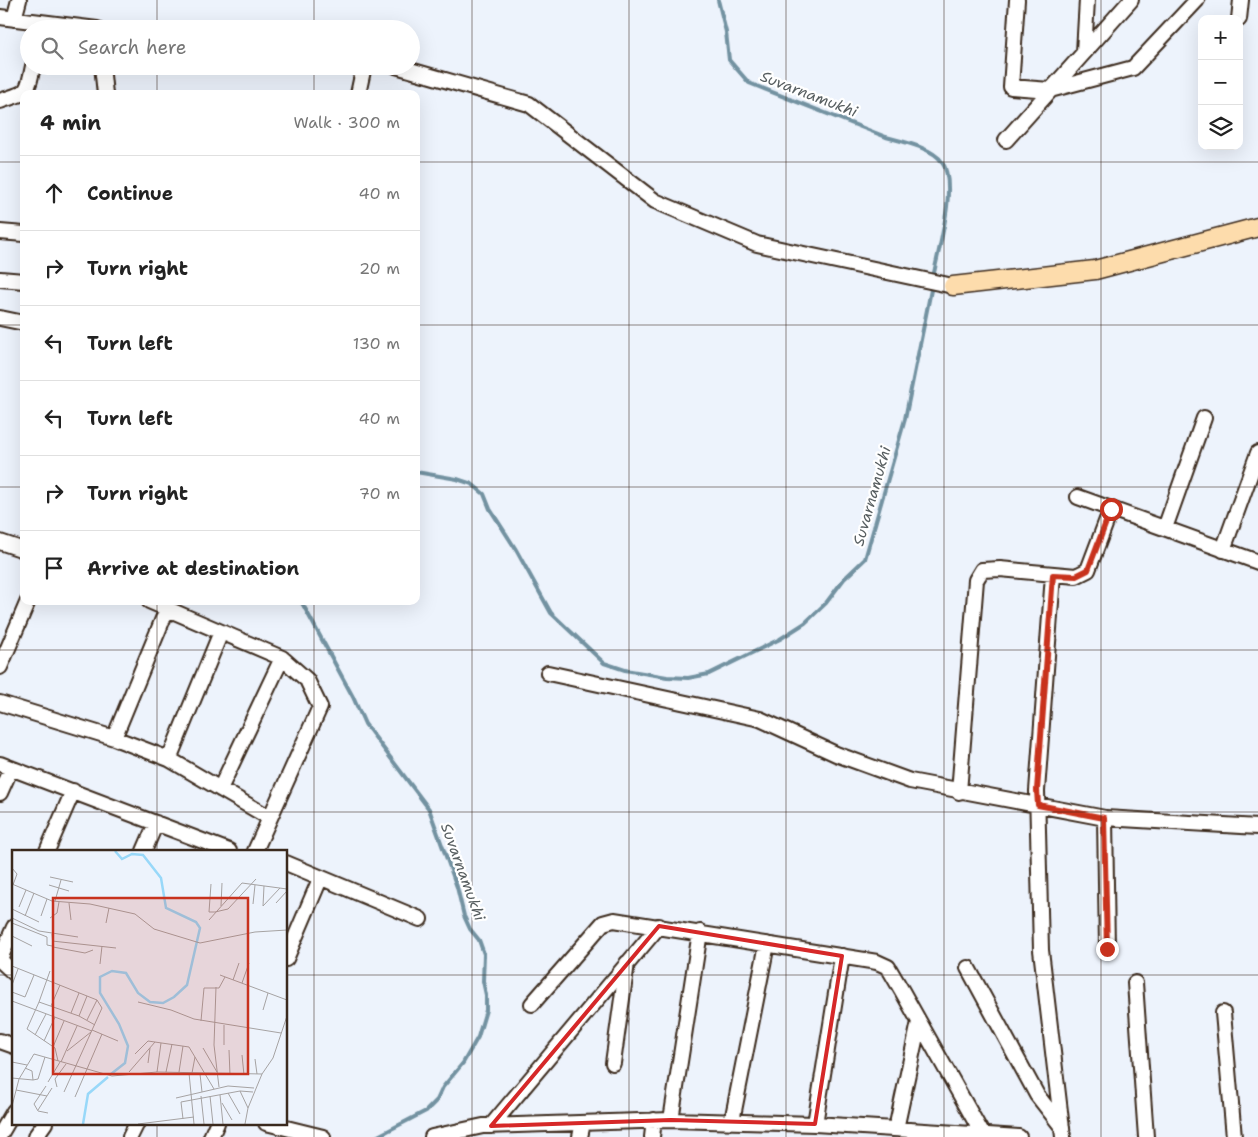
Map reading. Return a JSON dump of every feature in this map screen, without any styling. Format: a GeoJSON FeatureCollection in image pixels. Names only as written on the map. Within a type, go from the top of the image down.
{"type":"FeatureCollection","features":[{"type":"Feature","properties":{"kind":"main road"},"geometry":{"type":"LineString","coordinates":[[953,286],[1095,270],[1258,227]]}},
{"type":"Feature","properties":{"kind":"street"},"geometry":{"type":"LineString","coordinates":[[19,0],[7,18],[20,21]]}},
{"type":"Feature","properties":{"kind":"street"},"geometry":{"type":"LineString","coordinates":[[1017,0],[1011,88],[1050,90],[1133,68],[1197,0]]}},
{"type":"Feature","properties":{"kind":"street"},"geometry":{"type":"LineString","coordinates":[[1084,52],[1087,0]]}},
{"type":"Feature","properties":{"kind":"street"},"geometry":{"type":"LineString","coordinates":[[1006,140],[1131,0]]}},
{"type":"Feature","properties":{"kind":"street"},"geometry":{"type":"LineString","coordinates":[[1239,15],[1241,0]]}},
{"type":"Feature","properties":{"kind":"street"},"geometry":{"type":"LineString","coordinates":[[420,73],[528,104],[654,201],[749,240],[953,286]]}},
{"type":"Feature","properties":{"kind":"street"},"geometry":{"type":"LineString","coordinates":[[27,90],[31,75]]}},
{"type":"Feature","properties":{"kind":"street"},"geometry":{"type":"LineString","coordinates":[[103,75],[105,90]]}},
{"type":"Feature","properties":{"kind":"street"},"geometry":{"type":"LineString","coordinates":[[359,90],[362,75]]}},
{"type":"Feature","properties":{"kind":"street"},"geometry":{"type":"LineString","coordinates":[[0,101],[20,96]]}},
{"type":"Feature","properties":{"kind":"street"},"geometry":{"type":"LineString","coordinates":[[0,232],[20,234]]}},
{"type":"Feature","properties":{"kind":"street"},"geometry":{"type":"LineString","coordinates":[[0,279],[20,281]]}},
{"type":"Feature","properties":{"kind":"street"},"geometry":{"type":"LineString","coordinates":[[0,318],[20,322]]}},
{"type":"Feature","properties":{"kind":"street"},"geometry":{"type":"LineString","coordinates":[[1164,528],[1204,418]]}},
{"type":"Feature","properties":{"kind":"street"},"geometry":{"type":"LineString","coordinates":[[1223,550],[1258,453]]}},
{"type":"Feature","properties":{"kind":"street"},"geometry":{"type":"LineString","coordinates":[[1078,497],[1258,562]]}},
{"type":"Feature","properties":{"kind":"street"},"geometry":{"type":"LineString","coordinates":[[959,792],[976,580],[982,570],[1000,569],[1076,576],[1088,570],[1111,509]]}},
{"type":"Feature","properties":{"kind":"street"},"geometry":{"type":"LineString","coordinates":[[0,542],[20,549]]}},
{"type":"Feature","properties":{"kind":"street"},"geometry":{"type":"LineString","coordinates":[[1053,575],[1038,805],[1041,950],[1063,1133]]}},
{"type":"Feature","properties":{"kind":"street"},"geometry":{"type":"LineString","coordinates":[[0,667],[26,605]]}},
{"type":"Feature","properties":{"kind":"street"},"geometry":{"type":"LineString","coordinates":[[158,605],[282,658],[307,680],[320,707],[256,850]]}},
{"type":"Feature","properties":{"kind":"street"},"geometry":{"type":"LineString","coordinates":[[114,738],[167,609]]}},
{"type":"Feature","properties":{"kind":"street"},"geometry":{"type":"LineString","coordinates":[[169,759],[221,632]]}},
{"type":"Feature","properties":{"kind":"street"},"geometry":{"type":"LineString","coordinates":[[220,789],[282,658]]}},
{"type":"Feature","properties":{"kind":"street"},"geometry":{"type":"LineString","coordinates":[[548,673],[760,719],[836,754],[910,782],[1104,818],[1258,827]]}},
{"type":"Feature","properties":{"kind":"street"},"geometry":{"type":"LineString","coordinates":[[0,703],[114,738],[169,759],[270,818]]}},
{"type":"Feature","properties":{"kind":"street"},"geometry":{"type":"LineString","coordinates":[[0,793],[6,766],[225,850]]}},
{"type":"Feature","properties":{"kind":"street"},"geometry":{"type":"LineString","coordinates":[[47,850],[73,792]]}},
{"type":"Feature","properties":{"kind":"street"},"geometry":{"type":"LineString","coordinates":[[1104,818],[1107,949]]}},
{"type":"Feature","properties":{"kind":"street"},"geometry":{"type":"LineString","coordinates":[[144,850],[156,823]]}},
{"type":"Feature","properties":{"kind":"street"},"geometry":{"type":"LineString","coordinates":[[288,865],[420,919]]}},
{"type":"Feature","properties":{"kind":"street"},"geometry":{"type":"LineString","coordinates":[[288,954],[320,879]]}},
{"type":"Feature","properties":{"kind":"street"},"geometry":{"type":"LineString","coordinates":[[532,1004],[603,923],[621,920],[877,962],[888,968],[984,1136]]}},
{"type":"Feature","properties":{"kind":"street"},"geometry":{"type":"LineString","coordinates":[[491,1126],[659,926]]}},
{"type":"Feature","properties":{"kind":"street"},"geometry":{"type":"LineString","coordinates":[[12,932],[0,959],[12,971]]}},
{"type":"Feature","properties":{"kind":"street"},"geometry":{"type":"LineString","coordinates":[[671,1120],[700,932]]}},
{"type":"Feature","properties":{"kind":"street"},"geometry":{"type":"LineString","coordinates":[[732,1121],[767,944]]}},
{"type":"Feature","properties":{"kind":"street"},"geometry":{"type":"LineString","coordinates":[[815,1124],[842,956]]}},
{"type":"Feature","properties":{"kind":"street"},"geometry":{"type":"LineString","coordinates":[[613,1063],[628,962]]}},
{"type":"Feature","properties":{"kind":"street"},"geometry":{"type":"LineString","coordinates":[[968,968],[1037,1095],[1063,1133]]}},
{"type":"Feature","properties":{"kind":"street"},"geometry":{"type":"LineString","coordinates":[[1135,983],[1146,1137]]}},
{"type":"Feature","properties":{"kind":"street"},"geometry":{"type":"LineString","coordinates":[[1223,1013],[1234,1137]]}},
{"type":"Feature","properties":{"kind":"street"},"geometry":{"type":"LineString","coordinates":[[896,1129],[920,1022]]}},
{"type":"Feature","properties":{"kind":"street"},"geometry":{"type":"LineString","coordinates":[[0,1041],[12,1045]]}},
{"type":"Feature","properties":{"kind":"street"},"geometry":{"type":"LineString","coordinates":[[1,1129],[12,1113]]}},
{"type":"Feature","properties":{"kind":"street"},"geometry":{"type":"LineString","coordinates":[[652,1137],[654,1120]]}},
{"type":"Feature","properties":{"kind":"street"},"geometry":{"type":"LineString","coordinates":[[432,1137],[491,1126],[654,1120],[815,1124],[882,1132],[896,1129],[953,1135],[1019,1137]]}},
{"type":"Feature","properties":{"kind":"street"},"geometry":{"type":"LineString","coordinates":[[580,1137],[583,1123]]}},
{"type":"Feature","properties":{"kind":"street"},"geometry":{"type":"LineString","coordinates":[[36,1137],[44,1124]]}},
{"type":"Feature","properties":{"kind":"street"},"geometry":{"type":"LineString","coordinates":[[130,1137],[136,1124]]}},
{"type":"Feature","properties":{"kind":"street"},"geometry":{"type":"LineString","coordinates":[[211,1137],[217,1124]]}},
{"type":"Feature","properties":{"kind":"street"},"geometry":{"type":"LineString","coordinates":[[270,1124],[324,1137]]}},
{"type":"Feature","properties":{"kind":"highlighted area"},"geometry":{"type":"Polygon","coordinates":[[[659,926],[842,956],[815,1124],[671,1120],[491,1126],[659,926]]]}},
{"type":"Feature","properties":{"kind":"waterway","name":"Suvarnamukhi"},"geometry":{"type":"LineString","coordinates":[[718,0],[726,32],[729,60],[749,83],[886,137],[924,149],[938,157],[942,162],[946,172],[948,201],[933,278]]}},
{"type":"Feature","properties":{"kind":"waterway","name":"Suvarnamukhi"},"geometry":{"type":"LineString","coordinates":[[420,473],[457,479],[472,484],[484,494],[490,509],[515,548],[551,613],[604,663],[625,670],[667,677],[688,678],[709,674],[780,639],[805,623],[826,603],[844,579],[865,559],[905,419],[932,285]]}},
{"type":"Feature","properties":{"kind":"waterway","name":"Suvarnamukhi"},"geometry":{"type":"LineString","coordinates":[[303,605],[353,697],[365,724],[429,809],[457,887],[464,916],[470,929],[479,940],[484,954],[483,981],[486,995],[486,1010],[478,1037],[463,1063],[443,1087],[437,1100],[426,1111],[376,1137]]}},
{"type":"Feature","properties":{"kind":"route"},"geometry":{"type":"LineString","coordinates":[[1107,949],[1104,818],[1038,805],[1037,790],[1053,575],[1076,576],[1088,570],[1111,509]]}}]}
